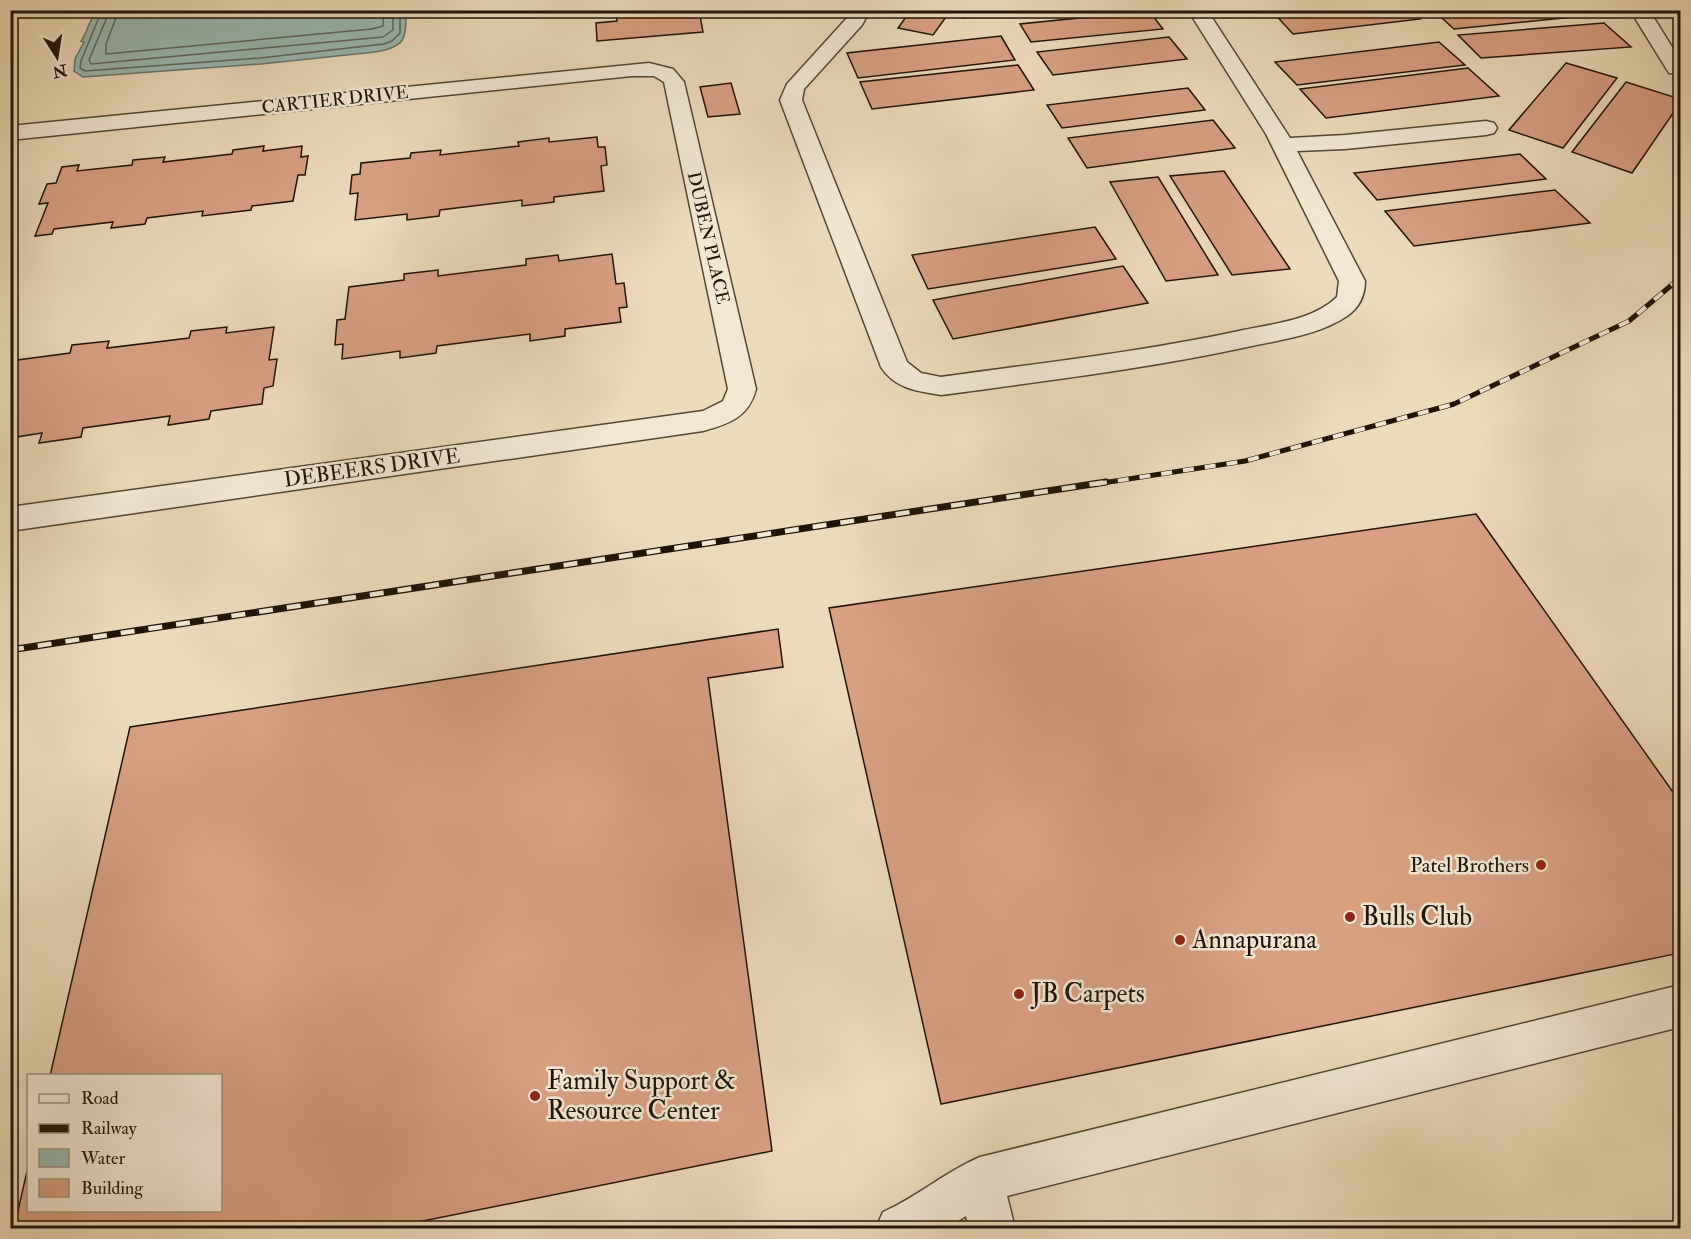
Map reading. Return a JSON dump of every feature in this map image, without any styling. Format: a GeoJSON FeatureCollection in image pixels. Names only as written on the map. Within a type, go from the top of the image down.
{"type":"FeatureCollection","features":[{"type":"Feature","properties":{"kind":"street"},"geometry":{"type":"LineString","coordinates":[[861,10],[855,21],[794,88],[790,99],[895,367],[913,381],[941,386],[1173,354],[1275,332],[1335,312],[1347,303],[1353,293],[1352,281],[1283,145],[1197,10]]}},
{"type":"Feature","properties":{"kind":"street"},"geometry":{"type":"LineString","coordinates":[[1640,10],[1676,69]]}},
{"type":"Feature","properties":{"kind":"street","name":"CARTIER DRIVE"},"geometry":{"type":"LineString","coordinates":[[10,133],[632,70],[660,71]]}},
{"type":"Feature","properties":{"kind":"street","name":"DUBEN PLACE"},"geometry":{"type":"LineString","coordinates":[[660,71],[671,77],[674,82],[742,389],[740,400],[733,410]]}},
{"type":"Feature","properties":{"kind":"street"},"geometry":{"type":"LineString","coordinates":[[1283,145],[1345,142],[1486,128]]}},
{"type":"Feature","properties":{"kind":"street","name":"DEBEERS DRIVE"},"geometry":{"type":"LineString","coordinates":[[10,519],[703,421],[733,410]]}},
{"type":"Feature","properties":{"kind":"street"},"geometry":{"type":"LineString","coordinates":[[899,1228],[912,1224],[980,1180],[1680,1006]]}},
{"type":"Feature","properties":{"kind":"street"},"geometry":{"type":"LineString","coordinates":[[980,1180],[992,1228]]}},
{"type":"Feature","properties":{"kind":"water"},"geometry":{"type":"Polygon","coordinates":[[[406,10],[406,20],[402,40],[393,47],[375,52],[261,64],[83,77],[74,71],[75,59],[84,42],[81,41],[90,22],[99,11],[406,10]]]}},
{"type":"Feature","properties":{"kind":"building"},"geometry":{"type":"Polygon","coordinates":[[[699,10],[703,32],[597,41],[596,23],[617,21],[616,12],[699,10]]]}},
{"type":"Feature","properties":{"kind":"building"},"geometry":{"type":"Polygon","coordinates":[[[911,10],[946,17],[933,35],[898,28],[911,10]]]}},
{"type":"Feature","properties":{"kind":"building"},"geometry":{"type":"Polygon","coordinates":[[[958,10],[1001,10],[1003,13],[962,18],[958,10]]]}},
{"type":"Feature","properties":{"kind":"building"},"geometry":{"type":"Polygon","coordinates":[[[1271,10],[1410,10],[1420,19],[1293,34],[1271,10]]]}},
{"type":"Feature","properties":{"kind":"building"},"geometry":{"type":"Polygon","coordinates":[[[1433,10],[1589,10],[1594,15],[1454,29],[1433,10]]]}},
{"type":"Feature","properties":{"kind":"building"},"geometry":{"type":"Polygon","coordinates":[[[1149,11],[1163,29],[1031,42],[1020,24],[1149,11]]]}},
{"type":"Feature","properties":{"kind":"building"},"geometry":{"type":"Polygon","coordinates":[[[1604,23],[1631,47],[1481,58],[1458,35],[1604,23]]]}},
{"type":"Feature","properties":{"kind":"building"},"geometry":{"type":"Polygon","coordinates":[[[1001,36],[1015,60],[858,78],[847,53],[1001,36]]]}},
{"type":"Feature","properties":{"kind":"building"},"geometry":{"type":"Polygon","coordinates":[[[1169,37],[1187,59],[1053,75],[1037,52],[1169,37]]]}},
{"type":"Feature","properties":{"kind":"building"},"geometry":{"type":"Polygon","coordinates":[[[1439,42],[1465,65],[1297,85],[1275,62],[1439,42]]]}},
{"type":"Feature","properties":{"kind":"building"},"geometry":{"type":"Polygon","coordinates":[[[1566,63],[1617,78],[1563,148],[1509,130],[1566,63]]]}},
{"type":"Feature","properties":{"kind":"building"},"geometry":{"type":"Polygon","coordinates":[[[1018,65],[1034,90],[872,109],[860,82],[1018,65]]]}},
{"type":"Feature","properties":{"kind":"building"},"geometry":{"type":"Polygon","coordinates":[[[1468,68],[1499,96],[1326,118],[1300,89],[1468,68]]]}},
{"type":"Feature","properties":{"kind":"building"},"geometry":{"type":"Polygon","coordinates":[[[1626,82],[1680,99],[1680,103],[1632,173],[1572,152],[1626,82]]]}},
{"type":"Feature","properties":{"kind":"building"},"geometry":{"type":"Polygon","coordinates":[[[731,83],[740,114],[708,117],[700,87],[731,83]]]}},
{"type":"Feature","properties":{"kind":"building"},"geometry":{"type":"Polygon","coordinates":[[[1188,88],[1205,110],[1062,128],[1047,105],[1188,88]]]}},
{"type":"Feature","properties":{"kind":"building"},"geometry":{"type":"Polygon","coordinates":[[[1213,120],[1235,148],[1087,168],[1068,138],[1213,120]]]}},
{"type":"Feature","properties":{"kind":"building"},"geometry":{"type":"Polygon","coordinates":[[[597,137],[598,147],[605,147],[607,165],[601,166],[604,191],[554,197],[554,202],[522,206],[522,200],[440,210],[439,216],[407,220],[407,214],[355,220],[358,193],[350,194],[352,175],[360,174],[361,163],[410,158],[411,153],[441,150],[440,155],[519,146],[518,142],[549,138],[549,142],[597,137]]]}},
{"type":"Feature","properties":{"kind":"building"},"geometry":{"type":"Polygon","coordinates":[[[264,146],[263,151],[302,146],[301,157],[308,156],[305,175],[298,175],[293,201],[252,206],[251,210],[202,216],[203,211],[147,218],[145,224],[111,228],[113,222],[54,229],[52,234],[35,236],[48,203],[39,204],[47,184],[56,183],[62,167],[79,165],[77,171],[132,165],[133,160],[165,157],[163,162],[232,154],[233,150],[264,146]]]}},
{"type":"Feature","properties":{"kind":"building"},"geometry":{"type":"Polygon","coordinates":[[[1520,154],[1546,179],[1377,200],[1354,173],[1520,154]]]}},
{"type":"Feature","properties":{"kind":"building"},"geometry":{"type":"Polygon","coordinates":[[[1224,171],[1290,269],[1232,275],[1170,176],[1224,171]]]}},
{"type":"Feature","properties":{"kind":"building"},"geometry":{"type":"Polygon","coordinates":[[[1158,177],[1218,275],[1166,281],[1110,182],[1158,177]]]}},
{"type":"Feature","properties":{"kind":"building"},"geometry":{"type":"Polygon","coordinates":[[[1555,190],[1590,223],[1414,246],[1385,211],[1555,190]]]}},
{"type":"Feature","properties":{"kind":"building"},"geometry":{"type":"Polygon","coordinates":[[[1095,227],[1116,259],[928,289],[912,255],[1095,227]]]}},
{"type":"Feature","properties":{"kind":"building"},"geometry":{"type":"Polygon","coordinates":[[[612,254],[616,284],[624,283],[627,307],[619,308],[621,322],[565,329],[565,336],[530,341],[530,334],[437,346],[436,353],[400,358],[400,351],[342,359],[343,344],[335,345],[337,320],[345,319],[349,287],[404,280],[404,274],[438,270],[438,276],[526,265],[526,259],[558,255],[559,261],[612,254]]]}},
{"type":"Feature","properties":{"kind":"building"},"geometry":{"type":"Polygon","coordinates":[[[1123,266],[1148,303],[953,339],[933,300],[1123,266]]]}},
{"type":"Feature","properties":{"kind":"building"},"geometry":{"type":"Polygon","coordinates":[[[227,327],[226,333],[274,327],[269,360],[277,359],[273,386],[264,388],[262,404],[211,411],[209,419],[168,425],[170,416],[83,428],[81,437],[39,443],[42,433],[10,438],[10,361],[70,353],[72,345],[109,341],[107,348],[189,338],[191,331],[227,327]]]}},
{"type":"Feature","properties":{"kind":"building"},"geometry":{"type":"Polygon","coordinates":[[[1476,514],[1680,802],[1680,953],[941,1104],[829,608],[1476,514]]]}},
{"type":"Feature","properties":{"kind":"building"},"geometry":{"type":"Polygon","coordinates":[[[778,629],[783,667],[708,678],[772,1151],[388,1228],[14,1228],[27,1171],[27,1212],[222,1212],[222,1074],[50,1074],[130,727],[778,629]]]}},
{"type":"Feature","properties":{"kind":"railway"},"geometry":{"type":"LineString","coordinates":[[1096,484],[1245,461],[1454,404],[1629,321],[1680,278]]}},
{"type":"Feature","properties":{"kind":"railway"},"geometry":{"type":"LineString","coordinates":[[10,650],[1106,482]]}},
{"type":"Feature","properties":{"kind":"place","name":"Patel Brothers"},"geometry":{"type":"Point","coordinates":[1541,865]}},
{"type":"Feature","properties":{"kind":"place","name":"Bulls Club"},"geometry":{"type":"Point","coordinates":[1350,917]}},
{"type":"Feature","properties":{"kind":"place","name":"Annapurana"},"geometry":{"type":"Point","coordinates":[1180,940]}},
{"type":"Feature","properties":{"kind":"place","name":"JB Carpets"},"geometry":{"type":"Point","coordinates":[1019,994]}},
{"type":"Feature","properties":{"kind":"place","name":"Family Support & Resource Center"},"geometry":{"type":"Point","coordinates":[535,1096]}}]}
